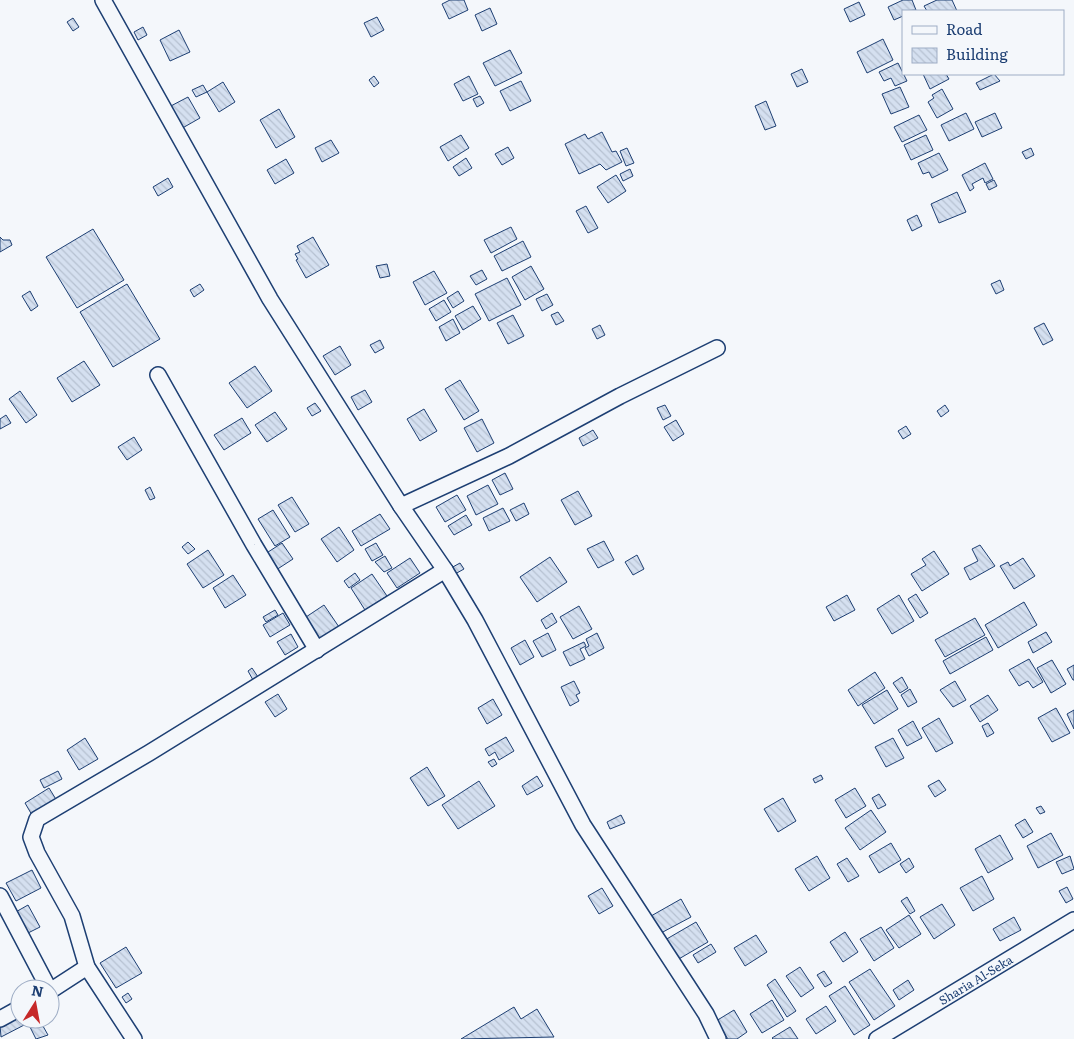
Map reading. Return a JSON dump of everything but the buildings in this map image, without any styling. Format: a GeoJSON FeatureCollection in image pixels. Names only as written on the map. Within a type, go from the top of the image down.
{"type":"FeatureCollection","features":[{"type":"Feature","properties":{"kind":"street"},"geometry":{"type":"LineString","coordinates":[[103,0],[270,299],[401,506],[445,570],[475,620],[583,824],[706,1014],[718,1039]]}},
{"type":"Feature","properties":{"kind":"street"},"geometry":{"type":"LineString","coordinates":[[401,506],[509,456],[620,396],[717,348]]}},
{"type":"Feature","properties":{"kind":"street"},"geometry":{"type":"LineString","coordinates":[[158,375],[254,545],[317,650]]}},
{"type":"Feature","properties":{"kind":"street"},"geometry":{"type":"LineString","coordinates":[[134,1039],[87,967],[72,916],[37,853],[31,837],[37,819],[317,650],[445,570]]}},
{"type":"Feature","properties":{"kind":"street"},"geometry":{"type":"LineString","coordinates":[[0,896],[44,979]]}},
{"type":"Feature","properties":{"kind":"street","name":"Sharia Al-Seka"},"geometry":{"type":"LineString","coordinates":[[877,1039],[1074,920]]}},
{"type":"Feature","properties":{"kind":"street"},"geometry":{"type":"LineString","coordinates":[[60,984],[87,967]]}}]}
